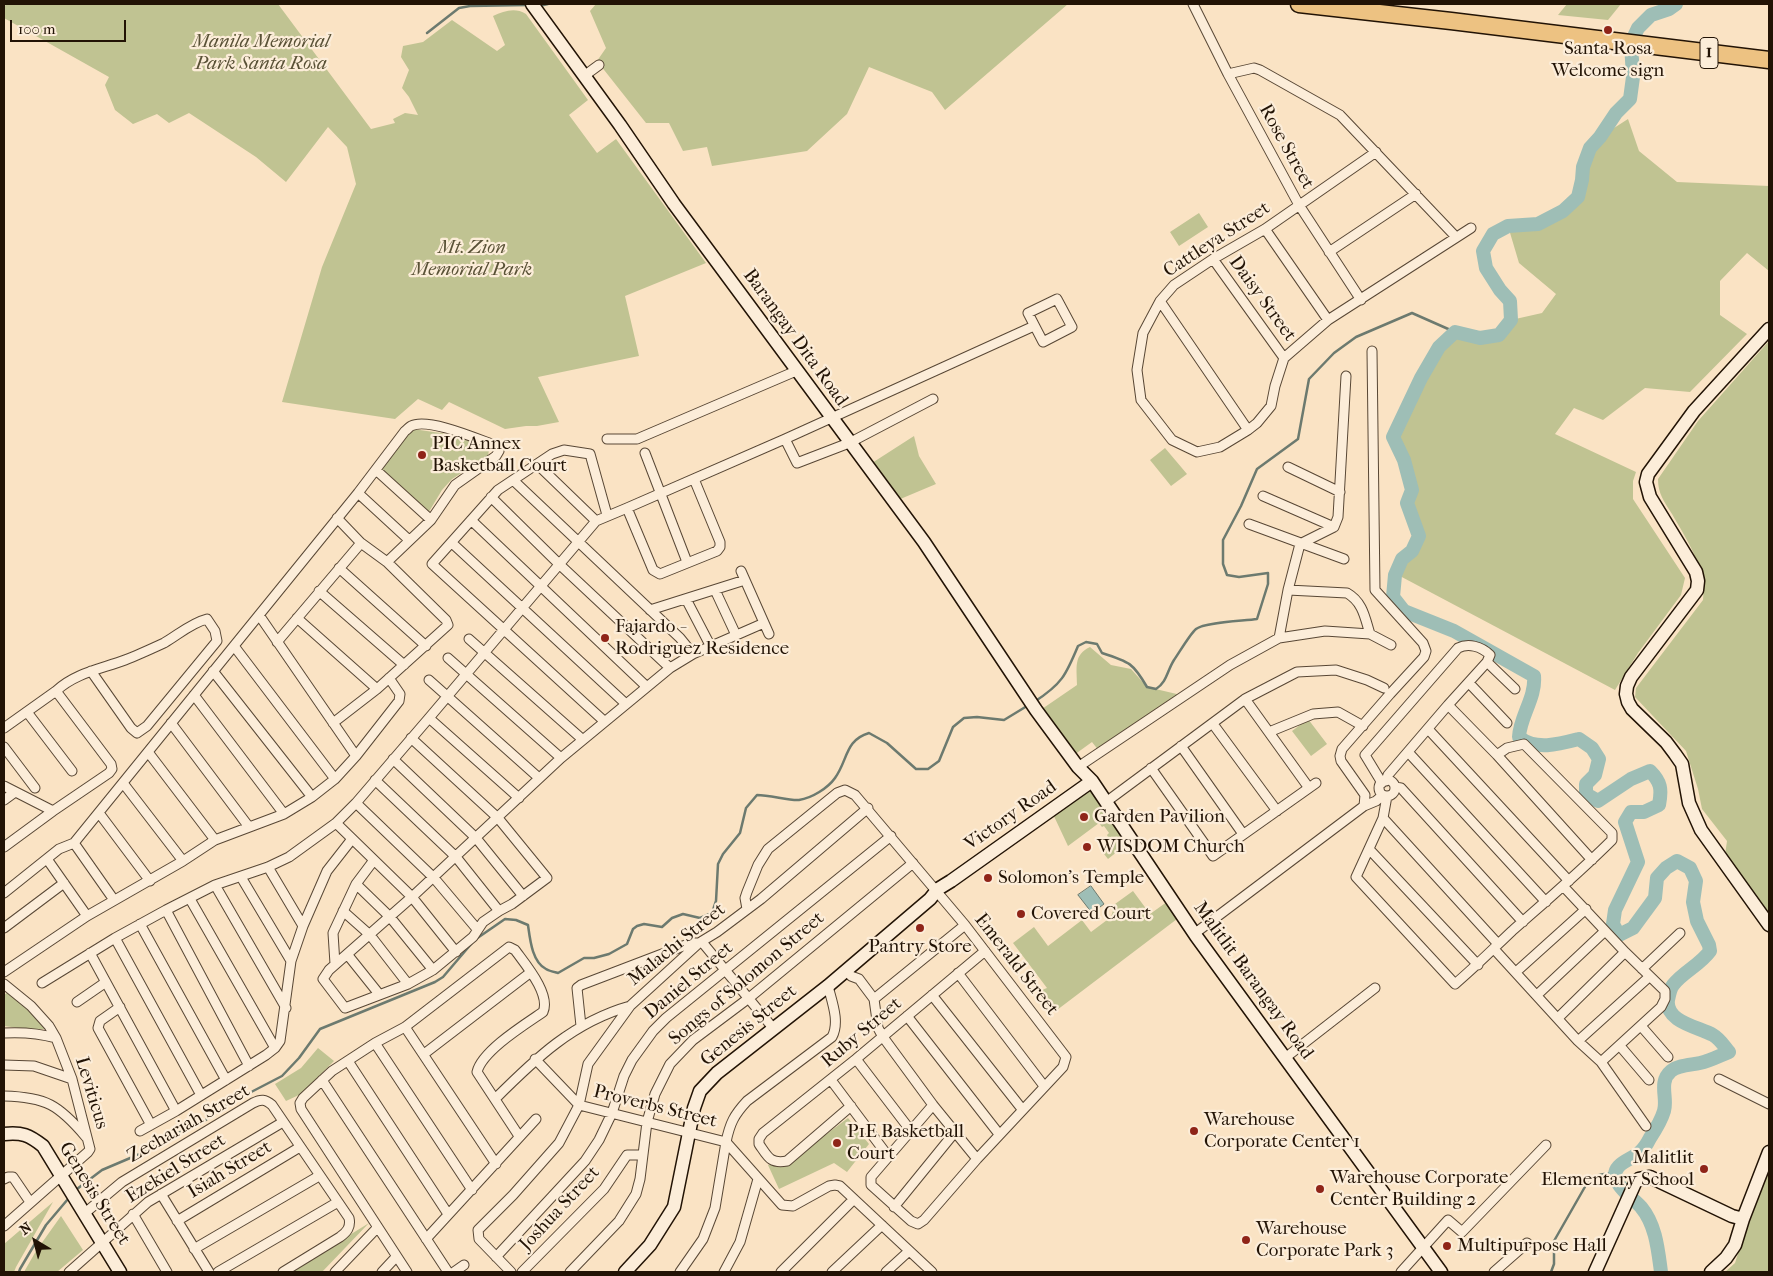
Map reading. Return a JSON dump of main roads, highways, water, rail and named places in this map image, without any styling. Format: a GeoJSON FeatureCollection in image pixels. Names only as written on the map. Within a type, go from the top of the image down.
{"type":"FeatureCollection","features":[{"type":"Feature","properties":{"kind":"highway","name":"1"},"geometry":{"type":"LineString","coordinates":[[1298,4],[1769,60]]}},
{"type":"Feature","properties":{"kind":"water"},"geometry":{"type":"Polygon","coordinates":[[[1091,886],[1104,904],[1092,913],[1078,895],[1091,886]]]}},
{"type":"Feature","properties":{"kind":"waterway"},"geometry":{"type":"LineString","coordinates":[[539,6],[548,4]]}},
{"type":"Feature","properties":{"kind":"waterway"},"geometry":{"type":"LineString","coordinates":[[1661,1272],[1659,1255],[1650,1222],[1641,1207],[1621,1187],[1615,1174],[1619,1166],[1642,1150],[1658,1125],[1665,1106],[1664,1085],[1667,1075],[1681,1066],[1707,1061],[1729,1052],[1715,1037],[1677,1019],[1668,1007],[1668,998],[1673,985],[1710,951],[1697,921],[1693,902],[1696,881],[1690,868],[1677,861],[1666,868],[1657,878],[1655,898],[1633,928],[1619,935],[1613,924],[1615,910],[1638,862],[1625,822],[1631,812],[1644,812],[1659,805],[1660,790],[1658,782],[1650,771],[1631,779],[1598,801],[1586,794],[1586,784],[1595,775],[1599,759],[1592,748],[1579,739],[1540,745],[1532,744],[1519,737],[1522,722],[1533,692],[1534,676],[1454,631],[1404,611],[1393,597],[1395,575],[1402,559],[1412,551],[1419,536],[1407,503],[1412,490],[1404,460],[1393,437],[1421,378],[1439,347],[1455,332],[1480,338],[1499,335],[1511,320],[1510,301],[1500,290],[1486,268],[1483,251],[1493,234],[1508,226],[1538,224],[1563,211],[1578,197],[1583,167],[1590,148],[1616,113],[1630,99],[1633,77],[1631,43],[1638,28],[1651,15],[1669,9],[1676,4]]}},
{"type":"Feature","properties":{"kind":"waterway"},"geometry":{"type":"LineString","coordinates":[[427,33],[459,8],[470,6],[528,5]]}},
{"type":"Feature","properties":{"kind":"waterway"},"geometry":{"type":"LineString","coordinates":[[1034,702],[1057,684],[1066,672],[1078,646],[1086,642],[1097,644],[1102,653],[1130,664],[1147,687],[1156,689],[1165,680],[1174,660],[1196,629],[1216,623],[1257,619],[1268,584],[1268,573],[1239,577],[1227,575],[1223,564],[1223,540],[1241,506],[1257,469],[1298,439],[1309,379],[1334,353],[1356,337],[1412,313],[1455,332]]}},
{"type":"Feature","properties":{"kind":"waterway"},"geometry":{"type":"LineString","coordinates":[[476,939],[505,919],[516,920],[528,925],[533,950],[541,966],[558,973],[584,958],[594,958],[609,954],[627,944],[633,929],[637,926],[644,924],[662,927],[672,918],[683,914],[700,918],[712,913],[716,901],[718,864],[723,854],[740,833],[746,808],[757,795],[795,800],[814,795],[824,789],[835,778],[855,740],[869,733],[887,743],[916,769],[928,769],[939,761],[953,727],[964,718],[977,717],[1004,720],[1027,706]]}},
{"type":"Feature","properties":{"kind":"waterway"},"geometry":{"type":"LineString","coordinates":[[77,1189],[102,1170],[142,1153],[171,1136],[200,1124],[230,1103],[282,1076],[299,1058],[320,1029],[435,982],[443,977],[472,943]]}},
{"type":"Feature","properties":{"kind":"waterway"},"geometry":{"type":"LineString","coordinates":[[1551,1272],[1554,1264],[1554,1241],[1586,1185],[1599,1175],[1615,1172]]}},
{"type":"Feature","properties":{"kind":"waterway"},"geometry":{"type":"LineString","coordinates":[[19,1272],[46,1225],[68,1199]]}},
{"type":"Feature","properties":{"kind":"place","name":"Santa Rosa Welcome sign"},"geometry":{"type":"Point","coordinates":[1608,30]}},
{"type":"Feature","properties":{"kind":"place","name":"PIC Annex Basketball Court"},"geometry":{"type":"Point","coordinates":[422,455]}},
{"type":"Feature","properties":{"kind":"place","name":"Fajardo - Rodriguez Residence"},"geometry":{"type":"Point","coordinates":[605,638]}},
{"type":"Feature","properties":{"kind":"place","name":"Garden Pavilion"},"geometry":{"type":"Point","coordinates":[1084,817]}},
{"type":"Feature","properties":{"kind":"place","name":"WISDOM Church"},"geometry":{"type":"Point","coordinates":[1087,847]}},
{"type":"Feature","properties":{"kind":"place","name":"Solomon's Temple"},"geometry":{"type":"Point","coordinates":[988,878]}},
{"type":"Feature","properties":{"kind":"place","name":"Covered Court"},"geometry":{"type":"Point","coordinates":[1021,914]}},
{"type":"Feature","properties":{"kind":"place","name":"Pantry Store"},"geometry":{"type":"Point","coordinates":[920,928]}},
{"type":"Feature","properties":{"kind":"place","name":"Warehouse Corporate Center 1"},"geometry":{"type":"Point","coordinates":[1194,1131]}},
{"type":"Feature","properties":{"kind":"place","name":"P1E Basketball Court"},"geometry":{"type":"Point","coordinates":[837,1143]}},
{"type":"Feature","properties":{"kind":"place","name":"Malitlit Elementary School"},"geometry":{"type":"Point","coordinates":[1704,1169]}},
{"type":"Feature","properties":{"kind":"place","name":"Warehouse Corporate Center Building 2"},"geometry":{"type":"Point","coordinates":[1320,1189]}},
{"type":"Feature","properties":{"kind":"place","name":"Warehouse Corporate Park 3"},"geometry":{"type":"Point","coordinates":[1246,1240]}},
{"type":"Feature","properties":{"kind":"place","name":"Multipurpose Hall"},"geometry":{"type":"Point","coordinates":[1447,1246]}},
{"type":"Feature","properties":{"kind":"park label","name":"Manila Memorial Park Santa Rosa"},"geometry":{"type":"Point","coordinates":[261,53]}},
{"type":"Feature","properties":{"kind":"park label","name":"Mt. Zion Memorial Park"},"geometry":{"type":"Point","coordinates":[472,259]}}]}
